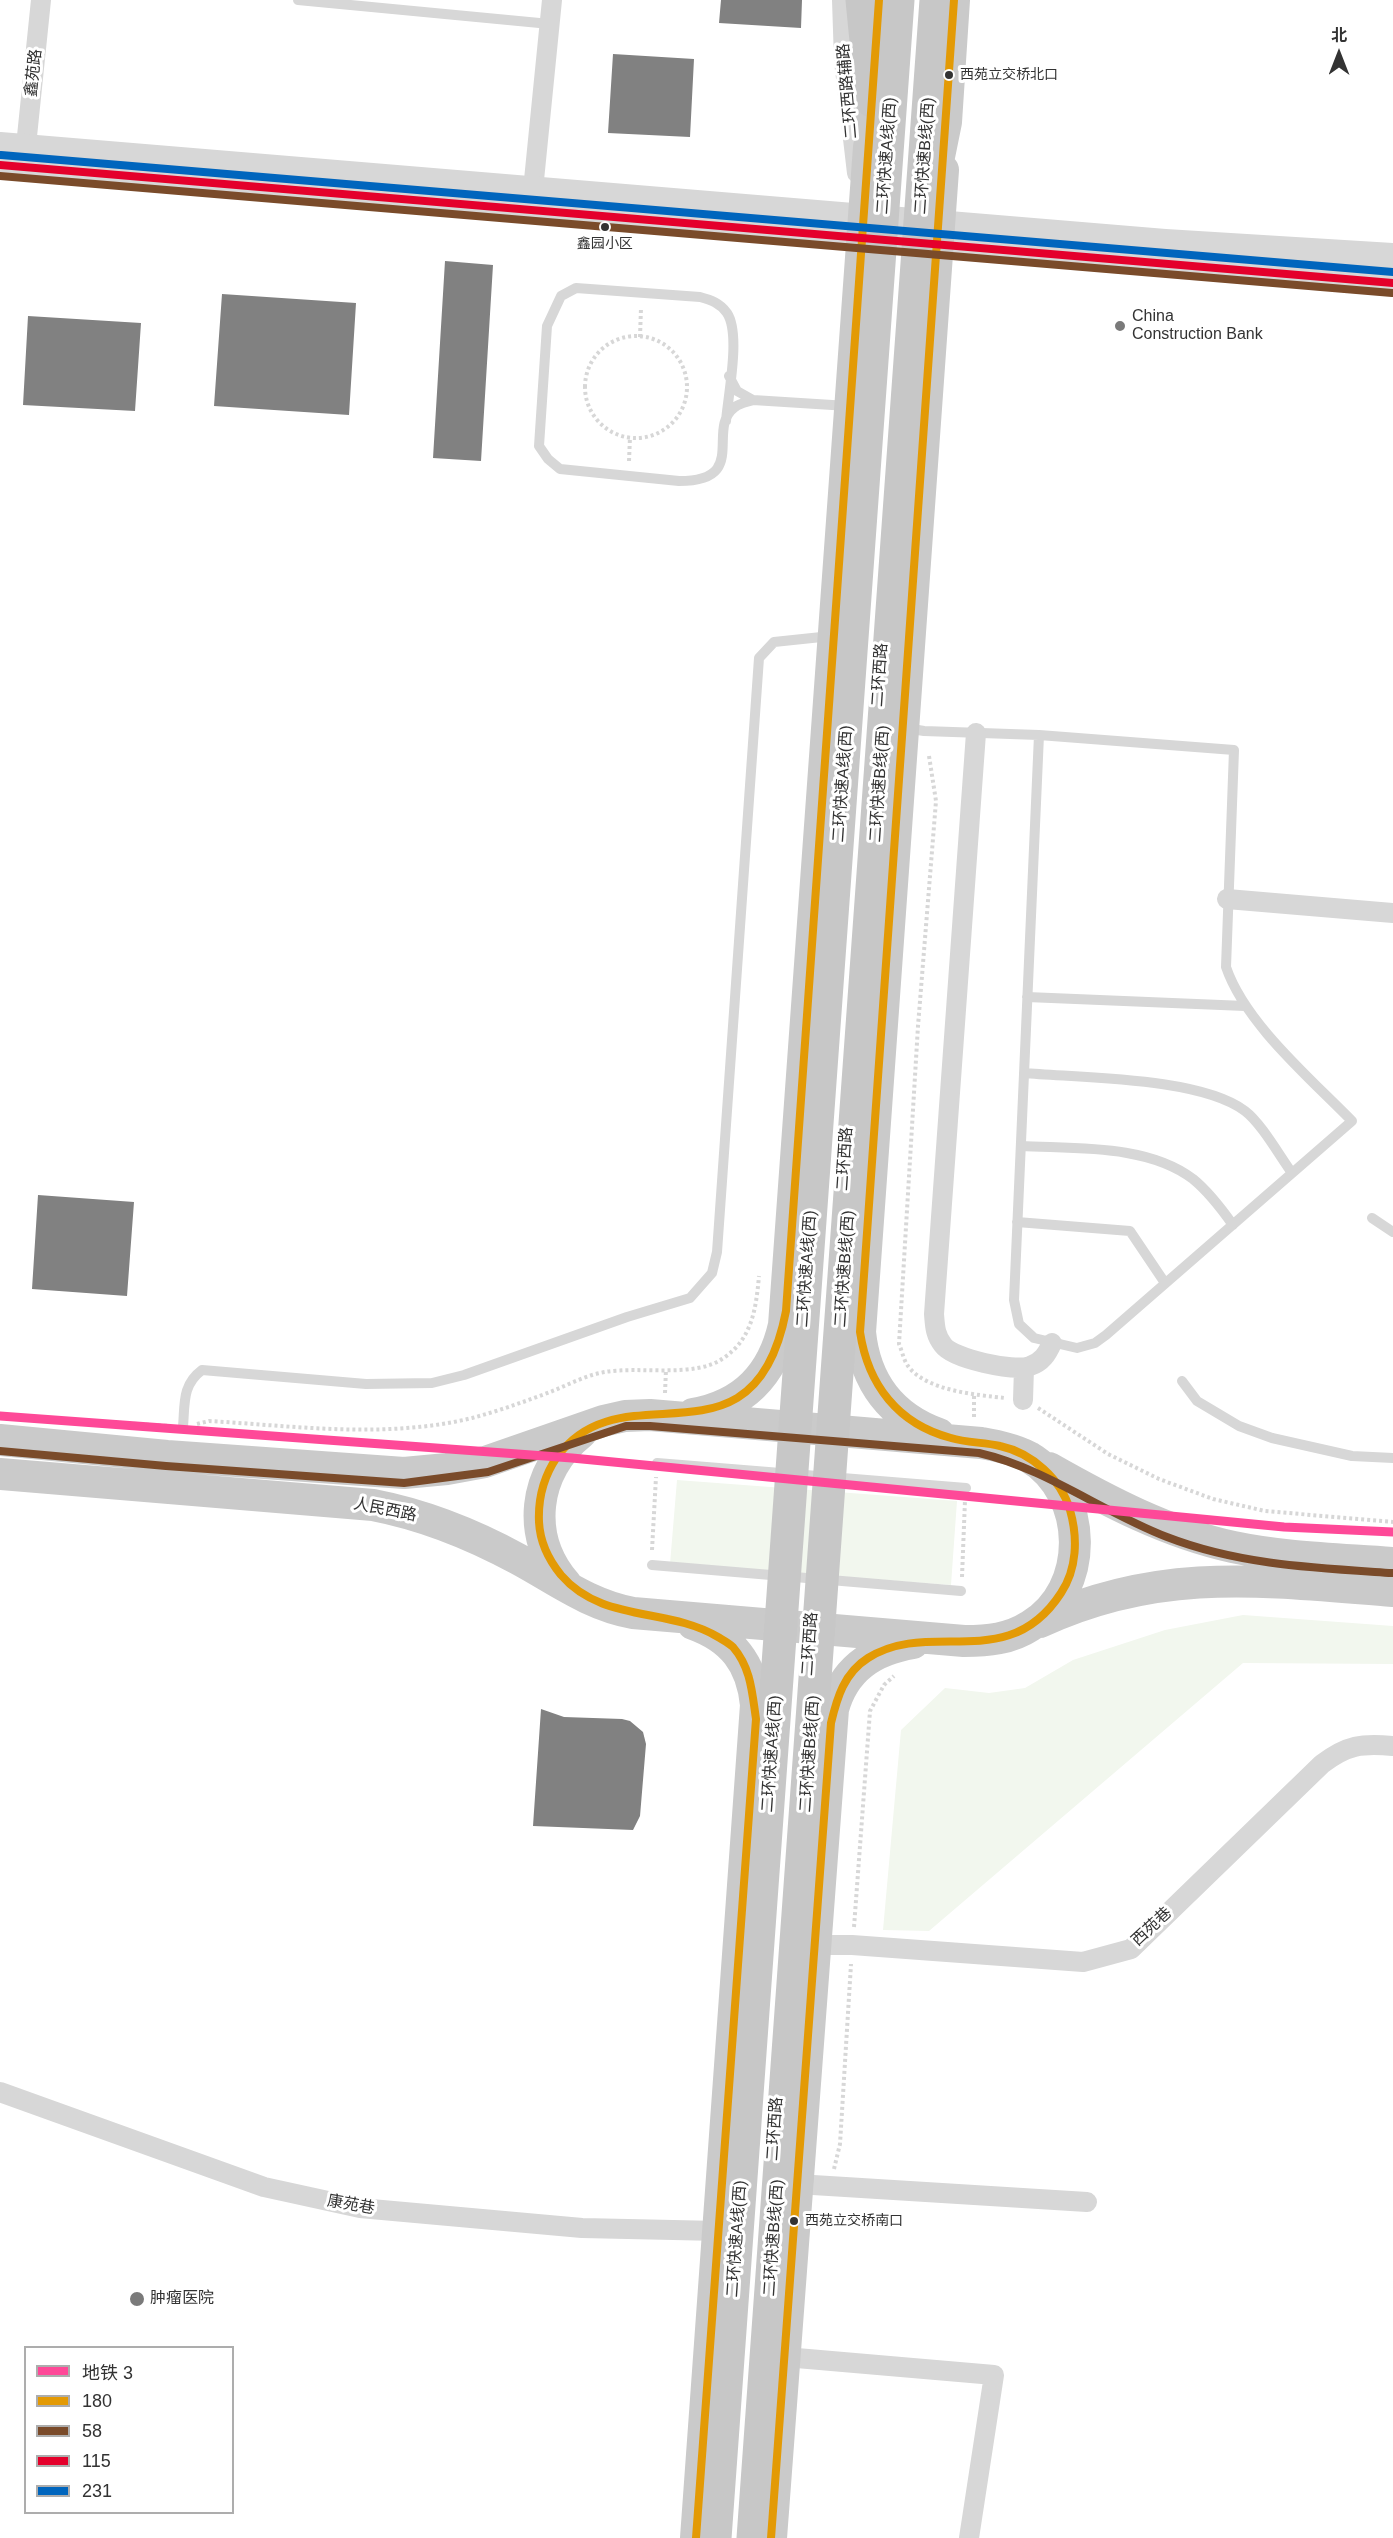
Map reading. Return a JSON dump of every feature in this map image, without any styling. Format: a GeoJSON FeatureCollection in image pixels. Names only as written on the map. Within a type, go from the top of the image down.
{"type":"FeatureCollection","features":[{"type":"Feature","properties":{"kind":"highway"},"geometry":{"type":"LineString","coordinates":[[862,0],[872,101]]}},
{"type":"Feature","properties":{"kind":"highway","name":"二环快速A线(西)"},"geometry":{"type":"LineString","coordinates":[[715,2538],[898,0]]}},
{"type":"Feature","properties":{"kind":"highway","name":"二环快速B线(西)"},"geometry":{"type":"LineString","coordinates":[[753,2538],[936,0]]}},
{"type":"Feature","properties":{"kind":"main road"},"geometry":{"type":"LineString","coordinates":[[658,1409],[682,1415],[722,1407],[752,1388],[773,1361],[781,1338],[786,1311],[851,406],[873,228],[872,101],[879,0]]}},
{"type":"Feature","properties":{"kind":"main road"},"geometry":{"type":"LineString","coordinates":[[954,0],[947,107],[930,232],[903,728],[860,1317],[861,1345],[867,1369],[885,1400],[909,1420],[938,1434],[977,1433]]}},
{"type":"Feature","properties":{"kind":"main road","name":"二环西路"},"geometry":{"type":"LineString","coordinates":[[745,2538],[896,312],[873,228]]}},
{"type":"Feature","properties":{"kind":"main road","name":"二环西路"},"geometry":{"type":"LineString","coordinates":[[723,2538],[896,312],[930,232]]}},
{"type":"Feature","properties":{"kind":"main road"},"geometry":{"type":"LineString","coordinates":[[797,1155],[801,1172],[810,1184],[822,1191],[835,1194],[849,1191],[861,1184],[872,1161]]}},
{"type":"Feature","properties":{"kind":"main road"},"geometry":{"type":"LineString","coordinates":[[0,1440],[404,1473],[447,1469],[485,1462],[603,1421],[658,1409],[977,1433],[1139,1515],[1214,1542],[1253,1551],[1393,1563]]}},
{"type":"Feature","properties":{"kind":"main road"},"geometry":{"type":"LineString","coordinates":[[586,1599],[562,1580],[546,1554],[541,1536],[541,1496],[555,1459],[568,1443],[583,1431],[603,1421]]}},
{"type":"Feature","properties":{"kind":"main road"},"geometry":{"type":"LineString","coordinates":[[1012,1635],[1031,1626],[1047,1613],[1059,1598],[1068,1580],[1076,1541],[1074,1521],[1059,1485],[1046,1469],[1028,1457]]}},
{"type":"Feature","properties":{"kind":"main road"},"geometry":{"type":"LineString","coordinates":[[0,1474],[353,1502],[394,1509],[432,1520],[477,1538],[586,1599],[608,1608],[669,1618],[700,1626],[721,1637],[744,1659],[752,1680],[756,1705],[696,2538]]}},
{"type":"Feature","properties":{"kind":"main road"},"geometry":{"type":"LineString","coordinates":[[771,2538],[833,1709],[847,1678],[861,1663],[891,1648],[926,1642],[990,1641],[1012,1635],[1106,1597],[1190,1581],[1269,1581],[1393,1591]]}},
{"type":"Feature","properties":{"kind":"main road"},"geometry":{"type":"LineString","coordinates":[[633,1613],[964,1641]]}},
{"type":"Feature","properties":{"kind":"main road"},"geometry":{"type":"LineString","coordinates":[[749,1811],[756,1797],[766,1788],[779,1783],[792,1783],[805,1787],[816,1797],[824,1819]]}},
{"type":"Feature","properties":{"kind":"street","name":"鑫苑路"},"geometry":{"type":"LineString","coordinates":[[26,146],[41,0]]}},
{"type":"Feature","properties":{"kind":"street"},"geometry":{"type":"LineString","coordinates":[[533,190],[552,0]]}},
{"type":"Feature","properties":{"kind":"street","name":"二环西路辅路"},"geometry":{"type":"LineString","coordinates":[[843,0],[848,104],[873,228]]}},
{"type":"Feature","properties":{"kind":"street"},"geometry":{"type":"LineString","coordinates":[[0,145],[533,190],[873,228]]}},
{"type":"Feature","properties":{"kind":"street"},"geometry":{"type":"LineString","coordinates":[[0,165],[930,232],[1165,242],[1393,256]]}},
{"type":"Feature","properties":{"kind":"street"},"geometry":{"type":"LineString","coordinates":[[930,232],[1393,283]]}},
{"type":"Feature","properties":{"kind":"street"},"geometry":{"type":"LineString","coordinates":[[976,733],[934,1314],[935,1333],[944,1347],[959,1358],[1024,1368],[1045,1358],[1052,1343]]}},
{"type":"Feature","properties":{"kind":"street"},"geometry":{"type":"LineString","coordinates":[[1227,899],[1393,913]]}},
{"type":"Feature","properties":{"kind":"street"},"geometry":{"type":"LineString","coordinates":[[1023,1400],[1024,1368]]}},
{"type":"Feature","properties":{"kind":"street","name":"西苑巷"},"geometry":{"type":"LineString","coordinates":[[815,1945],[852,1945],[1083,1962],[1131,1948],[1341,1749],[1368,1744],[1393,1746]]}},
{"type":"Feature","properties":{"kind":"street","name":"康苑巷"},"geometry":{"type":"LineString","coordinates":[[0,2092],[264,2187],[360,2208],[582,2228],[719,2231]]}},
{"type":"Feature","properties":{"kind":"street"},"geometry":{"type":"LineString","coordinates":[[797,2184],[1087,2202]]}},
{"type":"Feature","properties":{"kind":"street"},"geometry":{"type":"LineString","coordinates":[[784,2357],[994,2375],[969,2538]]}},
{"type":"Feature","properties":{"kind":"lane"},"geometry":{"type":"LineString","coordinates":[[298,0],[550,24]]}},
{"type":"Feature","properties":{"kind":"lane"},"geometry":{"type":"LineString","coordinates":[[576,288],[700,297],[715,301],[727,313],[734,328],[729,376],[721,463],[710,475],[695,481],[560,470],[539,446],[546,337],[552,310],[561,296],[576,288]]}},
{"type":"Feature","properties":{"kind":"lane"},"geometry":{"type":"LineString","coordinates":[[729,376],[737,391],[753,400]]}},
{"type":"Feature","properties":{"kind":"lane"},"geometry":{"type":"LineString","coordinates":[[726,421],[735,407],[753,400],[851,406]]}},
{"type":"Feature","properties":{"kind":"lane"},"geometry":{"type":"LineString","coordinates":[[183,1427],[186,1395],[191,1379],[202,1370],[366,1384],[432,1383],[464,1375],[615,1321],[690,1298],[712,1273],[717,1251],[759,658],[774,642],[835,636]]}},
{"type":"Feature","properties":{"kind":"lane"},"geometry":{"type":"LineString","coordinates":[[903,728],[1039,735],[1234,750],[1226,967],[1232,986],[1245,1006],[1352,1121],[1095,1343],[1077,1348],[1034,1338],[1019,1324],[1014,1300],[1039,735]]}},
{"type":"Feature","properties":{"kind":"lane"},"geometry":{"type":"LineString","coordinates":[[1027,997],[1245,1006]]}},
{"type":"Feature","properties":{"kind":"lane"},"geometry":{"type":"LineString","coordinates":[[1024,1073],[1159,1084],[1231,1102],[1247,1112],[1292,1173]]}},
{"type":"Feature","properties":{"kind":"lane"},"geometry":{"type":"LineString","coordinates":[[1021,1146],[1132,1154],[1159,1162],[1192,1178],[1214,1200],[1233,1225]]}},
{"type":"Feature","properties":{"kind":"lane"},"geometry":{"type":"LineString","coordinates":[[1372,1218],[1393,1232]]}},
{"type":"Feature","properties":{"kind":"lane"},"geometry":{"type":"LineString","coordinates":[[1017,1222],[1130,1231],[1166,1283]]}},
{"type":"Feature","properties":{"kind":"lane"},"geometry":{"type":"LineString","coordinates":[[1182,1381],[1197,1401],[1239,1426],[1272,1438],[1352,1456],[1393,1458]]}},
{"type":"Feature","properties":{"kind":"lane"},"geometry":{"type":"LineString","coordinates":[[657,1463],[966,1488]]}},
{"type":"Feature","properties":{"kind":"lane"},"geometry":{"type":"LineString","coordinates":[[652,1565],[961,1591]]}},
{"type":"Feature","properties":{"kind":"path"},"geometry":{"type":"LineString","coordinates":[[640,337],[642,294]]}},
{"type":"Feature","properties":{"kind":"path"},"geometry":{"type":"LineString","coordinates":[[640,337],[659,341],[678,357],[684,368],[687,392],[679,415],[671,424],[650,436],[630,437],[613,433],[594,417],[587,400],[585,382],[593,359],[601,350],[623,338],[640,337]]}},
{"type":"Feature","properties":{"kind":"path"},"geometry":{"type":"LineString","coordinates":[[628,477],[630,437]]}},
{"type":"Feature","properties":{"kind":"path"},"geometry":{"type":"LineString","coordinates":[[102,1422],[183,1427],[209,1421],[361,1430],[409,1428],[470,1418],[512,1406],[597,1374],[627,1368],[693,1368],[720,1361],[738,1346],[748,1332],[756,1307],[760,1273]]}},
{"type":"Feature","properties":{"kind":"path"},"geometry":{"type":"LineString","coordinates":[[658,1409],[666,1369]]}},
{"type":"Feature","properties":{"kind":"path"},"geometry":{"type":"LineString","coordinates":[[974,1395],[977,1433]]}},
{"type":"Feature","properties":{"kind":"path"},"geometry":{"type":"LineString","coordinates":[[652,1565],[657,1463]]}},
{"type":"Feature","properties":{"kind":"path"},"geometry":{"type":"LineString","coordinates":[[961,1591],[966,1488]]}},
{"type":"Feature","properties":{"kind":"path"},"geometry":{"type":"LineString","coordinates":[[830,2186],[840,2144],[870,1711],[884,1685],[900,1673]]}},
{"type":"Feature","properties":{"kind":"shaded area"},"geometry":{"type":"Polygon","coordinates":[[[677,1480],[957,1501],[951,1585],[670,1564],[677,1480]]]}},
{"type":"Feature","properties":{"kind":"shaded area"},"geometry":{"type":"Polygon","coordinates":[[[1243,1615],[1393,1626],[1393,1664],[1243,1663],[929,1931],[883,1930],[901,1730],[945,1688],[989,1693],[1025,1688],[1073,1660],[1165,1630],[1243,1615]]]}},
{"type":"Feature","properties":{"kind":"building"},"geometry":{"type":"Polygon","coordinates":[[[721,0],[802,0],[801,28],[719,23],[721,0]]]}},
{"type":"Feature","properties":{"kind":"building"},"geometry":{"type":"Polygon","coordinates":[[[613,54],[694,59],[690,137],[608,133],[613,54]]]}},
{"type":"Feature","properties":{"kind":"building"},"geometry":{"type":"Polygon","coordinates":[[[445,261],[493,265],[481,461],[433,458],[445,261]]]}},
{"type":"Feature","properties":{"kind":"building"},"geometry":{"type":"Polygon","coordinates":[[[222,294],[356,303],[349,415],[214,406],[222,294]]]}},
{"type":"Feature","properties":{"kind":"building"},"geometry":{"type":"Polygon","coordinates":[[[28,316],[141,323],[135,411],[23,405],[28,316]]]}},
{"type":"Feature","properties":{"kind":"building"},"geometry":{"type":"Polygon","coordinates":[[[38,1195],[134,1202],[127,1296],[32,1289],[38,1195]]]}},
{"type":"Feature","properties":{"kind":"building"},"geometry":{"type":"Polygon","coordinates":[[[541,1709],[564,1717],[622,1719],[630,1721],[643,1732],[646,1744],[640,1816],[633,1830],[533,1826],[541,1709]]]}},
{"type":"Feature","properties":{"kind":"metro line","name":"3"},"geometry":{"type":"LineString","coordinates":[[0,1416],[572,1458],[1284,1527],[1393,1532]]}},
{"type":"Feature","properties":{"kind":"transit line","name":"180"},"geometry":{"type":"LineString","coordinates":[[696,2538],[756,1719],[753,1699],[744,1663],[733,1647],[718,1637],[678,1621],[616,1608],[596,1601],[577,1590],[561,1575],[546,1550],[539,1522],[540,1505],[545,1480],[552,1464],[584,1431],[616,1419],[717,1407],[746,1392],[770,1362],[786,1311],[879,0]]}},
{"type":"Feature","properties":{"kind":"transit line","name":"180"},"geometry":{"type":"LineString","coordinates":[[771,2538],[831,1723],[836,1704],[853,1671],[868,1658],[892,1647],[917,1642],[993,1639],[1017,1632],[1040,1618],[1066,1584],[1073,1564],[1075,1542],[1073,1521],[1066,1499],[1044,1469],[1012,1449],[963,1441],[932,1432],[901,1412],[878,1385],[870,1369],[860,1332],[954,0]]}},
{"type":"Feature","properties":{"kind":"transit line","name":"231"},"geometry":{"type":"LineString","coordinates":[[1,155],[1393,272]]}},
{"type":"Feature","properties":{"kind":"transit line","name":"115"},"geometry":{"type":"LineString","coordinates":[[0,165],[1393,283]]}},
{"type":"Feature","properties":{"kind":"transit line","name":"58"},"geometry":{"type":"LineString","coordinates":[[0,176],[1392,293]]}},
{"type":"Feature","properties":{"kind":"transit line","name":"58"},"geometry":{"type":"LineString","coordinates":[[0,1451],[166,1466],[404,1483],[488,1472],[626,1426],[650,1426],[979,1453],[1027,1469],[1120,1516],[1167,1537],[1194,1546],[1222,1554],[1278,1564],[1392,1573]]}},
{"type":"Feature","properties":{"kind":"place","name":"西苑立交桥北口"},"geometry":{"type":"Point","coordinates":[949,75]}},
{"type":"Feature","properties":{"kind":"place","name":"鑫园小区"},"geometry":{"type":"Point","coordinates":[605,227]}},
{"type":"Feature","properties":{"kind":"place","name":"China Construction Bank"},"geometry":{"type":"Point","coordinates":[1120,326]}},
{"type":"Feature","properties":{"kind":"place","name":"西苑立交桥南口"},"geometry":{"type":"Point","coordinates":[794,2221]}},
{"type":"Feature","properties":{"kind":"place","name":"肿瘤医院"},"geometry":{"type":"Point","coordinates":[137,2299]}}]}
